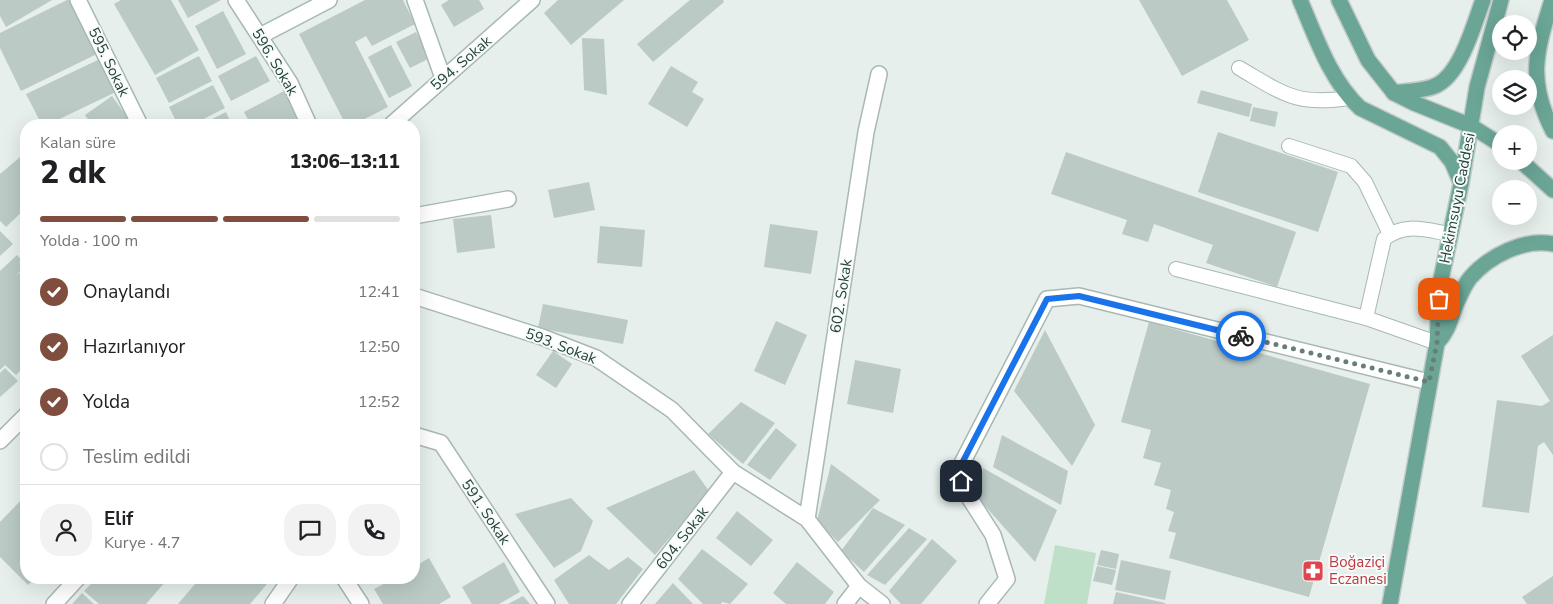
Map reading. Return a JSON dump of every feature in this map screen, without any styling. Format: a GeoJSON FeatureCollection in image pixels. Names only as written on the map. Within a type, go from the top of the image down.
{"type":"FeatureCollection","features":[{"type":"Feature","properties":{"kind":"main road"},"geometry":{"type":"LineString","coordinates":[[1300,0],[1337,81],[1349,98],[1360,108],[1440,147],[1452,162],[1461,184]]}},
{"type":"Feature","properties":{"kind":"main road"},"geometry":{"type":"LineString","coordinates":[[1339,0],[1368,60],[1394,93],[1471,126],[1492,139]]}},
{"type":"Feature","properties":{"kind":"main road"},"geometry":{"type":"LineString","coordinates":[[1394,93],[1437,86],[1450,74],[1460,58],[1484,0]]}},
{"type":"Feature","properties":{"kind":"main road","name":"Hekimsuyu Caddesi"},"geometry":{"type":"LineString","coordinates":[[1390,604],[1437,343],[1440,284],[1461,184],[1477,87],[1501,0]]}},
{"type":"Feature","properties":{"kind":"main road"},"geometry":{"type":"LineString","coordinates":[[1552,0],[1541,38],[1536,72],[1537,87],[1553,131]]}},
{"type":"Feature","properties":{"kind":"main road"},"geometry":{"type":"LineString","coordinates":[[1531,170],[1553,190]]}},
{"type":"Feature","properties":{"kind":"main road"},"geometry":{"type":"LineString","coordinates":[[1437,343],[1445,335],[1457,303],[1470,279],[1484,265],[1502,253],[1524,245],[1553,244]]}},
{"type":"Feature","properties":{"kind":"street","name":"595. Sokak"},"geometry":{"type":"LineString","coordinates":[[78,0],[137,119]]}},
{"type":"Feature","properties":{"kind":"street","name":"596. Sokak"},"geometry":{"type":"LineString","coordinates":[[236,0],[290,83],[306,119]]}},
{"type":"Feature","properties":{"kind":"street"},"geometry":{"type":"LineString","coordinates":[[260,36],[329,0]]}},
{"type":"Feature","properties":{"kind":"street"},"geometry":{"type":"LineString","coordinates":[[415,0],[443,78]]}},
{"type":"Feature","properties":{"kind":"street","name":"594. Sokak"},"geometry":{"type":"LineString","coordinates":[[398,119],[530,0]]}},
{"type":"Feature","properties":{"kind":"street","name":"602. Sokak"},"geometry":{"type":"LineString","coordinates":[[807,519],[866,132],[879,74]]}},
{"type":"Feature","properties":{"kind":"street"},"geometry":{"type":"LineString","coordinates":[[420,215],[508,199]]}},
{"type":"Feature","properties":{"kind":"street"},"geometry":{"type":"LineString","coordinates":[[987,604],[1008,579],[993,535],[965,491],[958,471],[1047,299],[1079,296],[1429,382]]}},
{"type":"Feature","properties":{"kind":"street","name":"593. Sokak"},"geometry":{"type":"LineString","coordinates":[[420,298],[542,337],[596,358],[672,410],[733,472],[807,519],[859,586],[882,604]]}},
{"type":"Feature","properties":{"kind":"street"},"geometry":{"type":"LineString","coordinates":[[0,440],[20,421]]}},
{"type":"Feature","properties":{"kind":"street","name":"591. Sokak"},"geometry":{"type":"LineString","coordinates":[[420,437],[440,444],[547,604]]}},
{"type":"Feature","properties":{"kind":"street","name":"604. Sokak"},"geometry":{"type":"LineString","coordinates":[[630,604],[733,472]]}},
{"type":"Feature","properties":{"kind":"street"},"geometry":{"type":"LineString","coordinates":[[54,604],[72,584]]}},
{"type":"Feature","properties":{"kind":"street"},"geometry":{"type":"LineString","coordinates":[[273,604],[287,584]]}},
{"type":"Feature","properties":{"kind":"street"},"geometry":{"type":"LineString","coordinates":[[348,584],[361,604]]}},
{"type":"Feature","properties":{"kind":"street"},"geometry":{"type":"LineString","coordinates":[[845,604],[859,586]]}},
{"type":"Feature","properties":{"kind":"lane"},"geometry":{"type":"LineString","coordinates":[[1240,68],[1286,95],[1313,101],[1349,98]]}},
{"type":"Feature","properties":{"kind":"lane"},"geometry":{"type":"LineString","coordinates":[[1289,146],[1351,166],[1365,182],[1390,234]]}},
{"type":"Feature","properties":{"kind":"lane"},"geometry":{"type":"LineString","coordinates":[[1366,318],[1384,239],[1400,229],[1410,228],[1450,234]]}},
{"type":"Feature","properties":{"kind":"lane"},"geometry":{"type":"LineString","coordinates":[[1176,269],[1366,318],[1437,343]]}},
{"type":"Feature","properties":{"kind":"green space"},"geometry":{"type":"Polygon","coordinates":[[[1055,545],[1096,553],[1087,604],[1044,604],[1055,545]]]}},
{"type":"Feature","properties":{"kind":"building"},"geometry":{"type":"Polygon","coordinates":[[[0,0],[52,0],[6,27],[0,16],[0,0]]]}},
{"type":"Feature","properties":{"kind":"building"},"geometry":{"type":"Polygon","coordinates":[[[70,0],[97,54],[21,91],[0,48],[0,33],[70,0]]]}},
{"type":"Feature","properties":{"kind":"building"},"geometry":{"type":"Polygon","coordinates":[[[121,0],[171,0],[199,50],[155,75],[114,4],[121,0]]]}},
{"type":"Feature","properties":{"kind":"building"},"geometry":{"type":"Polygon","coordinates":[[[178,0],[221,0],[188,18],[178,0]]]}},
{"type":"Feature","properties":{"kind":"building"},"geometry":{"type":"Polygon","coordinates":[[[365,0],[403,0],[415,24],[372,46],[366,36],[355,42],[388,107],[365,119],[343,119],[299,34],[365,0]]]}},
{"type":"Feature","properties":{"kind":"building"},"geometry":{"type":"Polygon","coordinates":[[[449,0],[479,0],[484,9],[454,27],[441,5],[449,0]]]}},
{"type":"Feature","properties":{"kind":"building"},"geometry":{"type":"Polygon","coordinates":[[[558,0],[624,0],[571,45],[544,13],[558,0]]]}},
{"type":"Feature","properties":{"kind":"building"},"geometry":{"type":"Polygon","coordinates":[[[690,0],[723,0],[724,2],[653,62],[637,44],[690,0]]]}},
{"type":"Feature","properties":{"kind":"building"},"geometry":{"type":"Polygon","coordinates":[[[1139,0],[1227,0],[1249,40],[1182,76],[1139,0]]]}},
{"type":"Feature","properties":{"kind":"building"},"geometry":{"type":"Polygon","coordinates":[[[223,11],[246,54],[217,69],[195,26],[223,11]]]}},
{"type":"Feature","properties":{"kind":"building"},"geometry":{"type":"Polygon","coordinates":[[[416,32],[430,58],[410,68],[396,42],[416,32]]]}},
{"type":"Feature","properties":{"kind":"building"},"geometry":{"type":"Polygon","coordinates":[[[582,38],[604,39],[607,95],[584,90],[582,38]]]}},
{"type":"Feature","properties":{"kind":"building"},"geometry":{"type":"Polygon","coordinates":[[[391,45],[412,86],[389,98],[368,57],[391,45]]]}},
{"type":"Feature","properties":{"kind":"building"},"geometry":{"type":"Polygon","coordinates":[[[199,56],[212,81],[169,103],[156,78],[199,56]]]}},
{"type":"Feature","properties":{"kind":"building"},"geometry":{"type":"Polygon","coordinates":[[[256,56],[270,81],[231,101],[218,76],[256,56]]]}},
{"type":"Feature","properties":{"kind":"building"},"geometry":{"type":"Polygon","coordinates":[[[102,58],[118,91],[60,119],[39,119],[26,94],[102,58]]]}},
{"type":"Feature","properties":{"kind":"building"},"geometry":{"type":"Polygon","coordinates":[[[671,66],[698,82],[692,92],[704,99],[687,127],[648,104],[671,66]]]}},
{"type":"Feature","properties":{"kind":"building"},"geometry":{"type":"Polygon","coordinates":[[[213,85],[225,108],[204,119],[175,119],[169,107],[213,85]]]}},
{"type":"Feature","properties":{"kind":"building"},"geometry":{"type":"Polygon","coordinates":[[[1201,90],[1252,104],[1249,117],[1197,103],[1201,90]]]}},
{"type":"Feature","properties":{"kind":"building"},"geometry":{"type":"Polygon","coordinates":[[[284,91],[299,119],[248,119],[244,112],[284,91]]]}},
{"type":"Feature","properties":{"kind":"building"},"geometry":{"type":"Polygon","coordinates":[[[112,96],[129,119],[88,119],[85,115],[112,96]]]}},
{"type":"Feature","properties":{"kind":"building"},"geometry":{"type":"Polygon","coordinates":[[[1253,107],[1278,112],[1275,127],[1250,121],[1253,107]]]}},
{"type":"Feature","properties":{"kind":"building"},"geometry":{"type":"Polygon","coordinates":[[[226,112],[229,119],[212,119],[226,112]]]}},
{"type":"Feature","properties":{"kind":"building"},"geometry":{"type":"Polygon","coordinates":[[[1218,132],[1338,172],[1318,232],[1198,192],[1218,132]]]}},
{"type":"Feature","properties":{"kind":"building"},"geometry":{"type":"Polygon","coordinates":[[[1066,152],[1296,232],[1277,287],[1206,263],[1213,245],[1154,224],[1148,242],[1122,234],[1127,220],[1051,194],[1066,152]]]}},
{"type":"Feature","properties":{"kind":"building"},"geometry":{"type":"Polygon","coordinates":[[[20,157],[20,214],[6,227],[0,221],[0,174],[20,157]]]}},
{"type":"Feature","properties":{"kind":"building"},"geometry":{"type":"Polygon","coordinates":[[[589,182],[595,210],[554,218],[548,190],[589,182]]]}},
{"type":"Feature","properties":{"kind":"building"},"geometry":{"type":"Polygon","coordinates":[[[491,215],[495,248],[457,253],[453,219],[491,215]]]}},
{"type":"Feature","properties":{"kind":"building"},"geometry":{"type":"Polygon","coordinates":[[[770,224],[818,231],[811,274],[764,267],[770,224]]]}},
{"type":"Feature","properties":{"kind":"building"},"geometry":{"type":"Polygon","coordinates":[[[600,226],[645,230],[642,267],[597,263],[600,226]]]}},
{"type":"Feature","properties":{"kind":"building"},"geometry":{"type":"Polygon","coordinates":[[[0,231],[13,244],[0,256],[0,231]]]}},
{"type":"Feature","properties":{"kind":"building"},"geometry":{"type":"Polygon","coordinates":[[[17,255],[20,258],[20,272],[16,276],[20,273],[20,371],[16,375],[5,365],[0,370],[0,271],[17,255]]]}},
{"type":"Feature","properties":{"kind":"building"},"geometry":{"type":"Polygon","coordinates":[[[543,304],[628,320],[623,344],[538,328],[543,304]]]}},
{"type":"Feature","properties":{"kind":"building"},"geometry":{"type":"Polygon","coordinates":[[[776,321],[807,335],[785,385],[754,371],[776,321]]]}},
{"type":"Feature","properties":{"kind":"building"},"geometry":{"type":"Polygon","coordinates":[[[1149,322],[1370,384],[1309,597],[1169,558],[1176,533],[1168,531],[1174,512],[1166,509],[1171,490],[1154,485],[1161,463],[1143,458],[1151,430],[1121,422],[1149,322]]]}},
{"type":"Feature","properties":{"kind":"building"},"geometry":{"type":"Polygon","coordinates":[[[1045,330],[1095,425],[1072,466],[1014,391],[1045,330]]]}},
{"type":"Feature","properties":{"kind":"building"},"geometry":{"type":"Polygon","coordinates":[[[1553,335],[1553,455],[1544,442],[1538,446],[1529,513],[1482,507],[1497,400],[1542,406],[1550,401],[1521,356],[1553,335]]]}},
{"type":"Feature","properties":{"kind":"building"},"geometry":{"type":"Polygon","coordinates":[[[553,351],[572,364],[556,388],[536,375],[553,351]]]}},
{"type":"Feature","properties":{"kind":"building"},"geometry":{"type":"Polygon","coordinates":[[[855,360],[901,369],[893,413],[847,404],[855,360]]]}},
{"type":"Feature","properties":{"kind":"building"},"geometry":{"type":"Polygon","coordinates":[[[5,368],[18,381],[0,397],[0,373],[5,368]]]}},
{"type":"Feature","properties":{"kind":"building"},"geometry":{"type":"Polygon","coordinates":[[[741,402],[775,423],[743,464],[708,434],[741,402]]]}},
{"type":"Feature","properties":{"kind":"building"},"geometry":{"type":"Polygon","coordinates":[[[776,428],[797,445],[770,480],[747,465],[776,428]]]}},
{"type":"Feature","properties":{"kind":"building"},"geometry":{"type":"Polygon","coordinates":[[[1002,435],[1068,471],[1061,505],[993,467],[1002,435]]]}},
{"type":"Feature","properties":{"kind":"building"},"geometry":{"type":"Polygon","coordinates":[[[831,464],[880,500],[838,542],[817,521],[831,464]]]}},
{"type":"Feature","properties":{"kind":"building"},"geometry":{"type":"Polygon","coordinates":[[[983,468],[1057,510],[1035,562],[977,497],[983,468]]]}},
{"type":"Feature","properties":{"kind":"building"},"geometry":{"type":"Polygon","coordinates":[[[694,470],[709,491],[655,555],[606,508],[694,470]]]}},
{"type":"Feature","properties":{"kind":"building"},"geometry":{"type":"Polygon","coordinates":[[[571,498],[593,521],[581,551],[554,568],[515,514],[571,498]]]}},
{"type":"Feature","properties":{"kind":"building"},"geometry":{"type":"Polygon","coordinates":[[[20,501],[20,577],[0,557],[0,522],[20,501]]]}},
{"type":"Feature","properties":{"kind":"building"},"geometry":{"type":"Polygon","coordinates":[[[873,508],[905,525],[864,572],[841,551],[873,508]]]}},
{"type":"Feature","properties":{"kind":"building"},"geometry":{"type":"Polygon","coordinates":[[[737,511],[773,540],[751,566],[716,538],[737,511]]]}},
{"type":"Feature","properties":{"kind":"building"},"geometry":{"type":"Polygon","coordinates":[[[909,528],[927,539],[885,585],[867,575],[909,528]]]}},
{"type":"Feature","properties":{"kind":"building"},"geometry":{"type":"Polygon","coordinates":[[[932,539],[957,561],[921,604],[901,604],[889,591],[932,539]]]}},
{"type":"Feature","properties":{"kind":"building"},"geometry":{"type":"Polygon","coordinates":[[[702,549],[748,584],[730,604],[722,602],[721,604],[703,604],[678,579],[702,549]]]}},
{"type":"Feature","properties":{"kind":"building"},"geometry":{"type":"Polygon","coordinates":[[[1101,550],[1119,554],[1116,569],[1097,565],[1101,550]]]}},
{"type":"Feature","properties":{"kind":"building"},"geometry":{"type":"Polygon","coordinates":[[[589,555],[609,570],[628,557],[643,569],[616,604],[569,604],[554,580],[589,555]]]}},
{"type":"Feature","properties":{"kind":"building"},"geometry":{"type":"Polygon","coordinates":[[[429,558],[451,597],[439,604],[383,604],[374,589],[384,584],[420,584],[420,563],[429,558]]]}},
{"type":"Feature","properties":{"kind":"building"},"geometry":{"type":"Polygon","coordinates":[[[1121,560],[1171,571],[1165,600],[1115,590],[1121,560]]]}},
{"type":"Feature","properties":{"kind":"building"},"geometry":{"type":"Polygon","coordinates":[[[504,562],[520,592],[499,604],[472,604],[462,587],[504,562]]]}},
{"type":"Feature","properties":{"kind":"building"},"geometry":{"type":"Polygon","coordinates":[[[797,562],[834,592],[825,604],[786,604],[773,593],[797,562]]]}},
{"type":"Feature","properties":{"kind":"building"},"geometry":{"type":"Polygon","coordinates":[[[1097,566],[1116,570],[1112,585],[1093,581],[1097,566]]]}},
{"type":"Feature","properties":{"kind":"building"},"geometry":{"type":"Polygon","coordinates":[[[1553,576],[1553,604],[1527,604],[1522,597],[1553,576]]]}},
{"type":"Feature","properties":{"kind":"building"},"geometry":{"type":"Polygon","coordinates":[[[673,583],[693,604],[655,604],[673,583]]]}},
{"type":"Feature","properties":{"kind":"building"},"geometry":{"type":"Polygon","coordinates":[[[91,584],[163,584],[146,604],[99,604],[84,591],[91,584]]]}},
{"type":"Feature","properties":{"kind":"building"},"geometry":{"type":"Polygon","coordinates":[[[195,584],[267,584],[250,604],[178,604],[195,584]]]}},
{"type":"Feature","properties":{"kind":"building"},"geometry":{"type":"Polygon","coordinates":[[[1116,592],[1165,603],[1165,604],[1113,604],[1116,592]]]}},
{"type":"Feature","properties":{"kind":"building"},"geometry":{"type":"Polygon","coordinates":[[[82,593],[94,604],[72,604],[82,593]]]}},
{"type":"Feature","properties":{"kind":"building"},"geometry":{"type":"Polygon","coordinates":[[[523,596],[530,604],[508,604],[523,596]]]}},
{"type":"Feature","properties":{"kind":"way so far"},"geometry":{"type":"LineString","coordinates":[[1241,336],[1429,382],[1437,343],[1439,299]]}},
{"type":"Feature","properties":{"kind":"place","name":"Boğaziçi Eczanesi"},"geometry":{"type":"Point","coordinates":[1313,571]}},
{"type":"Feature","properties":{"kind":"route"},"geometry":{"type":"LineString","coordinates":[[961,481],[958,471],[1047,299],[1079,296],[1241,336]]}}]}
